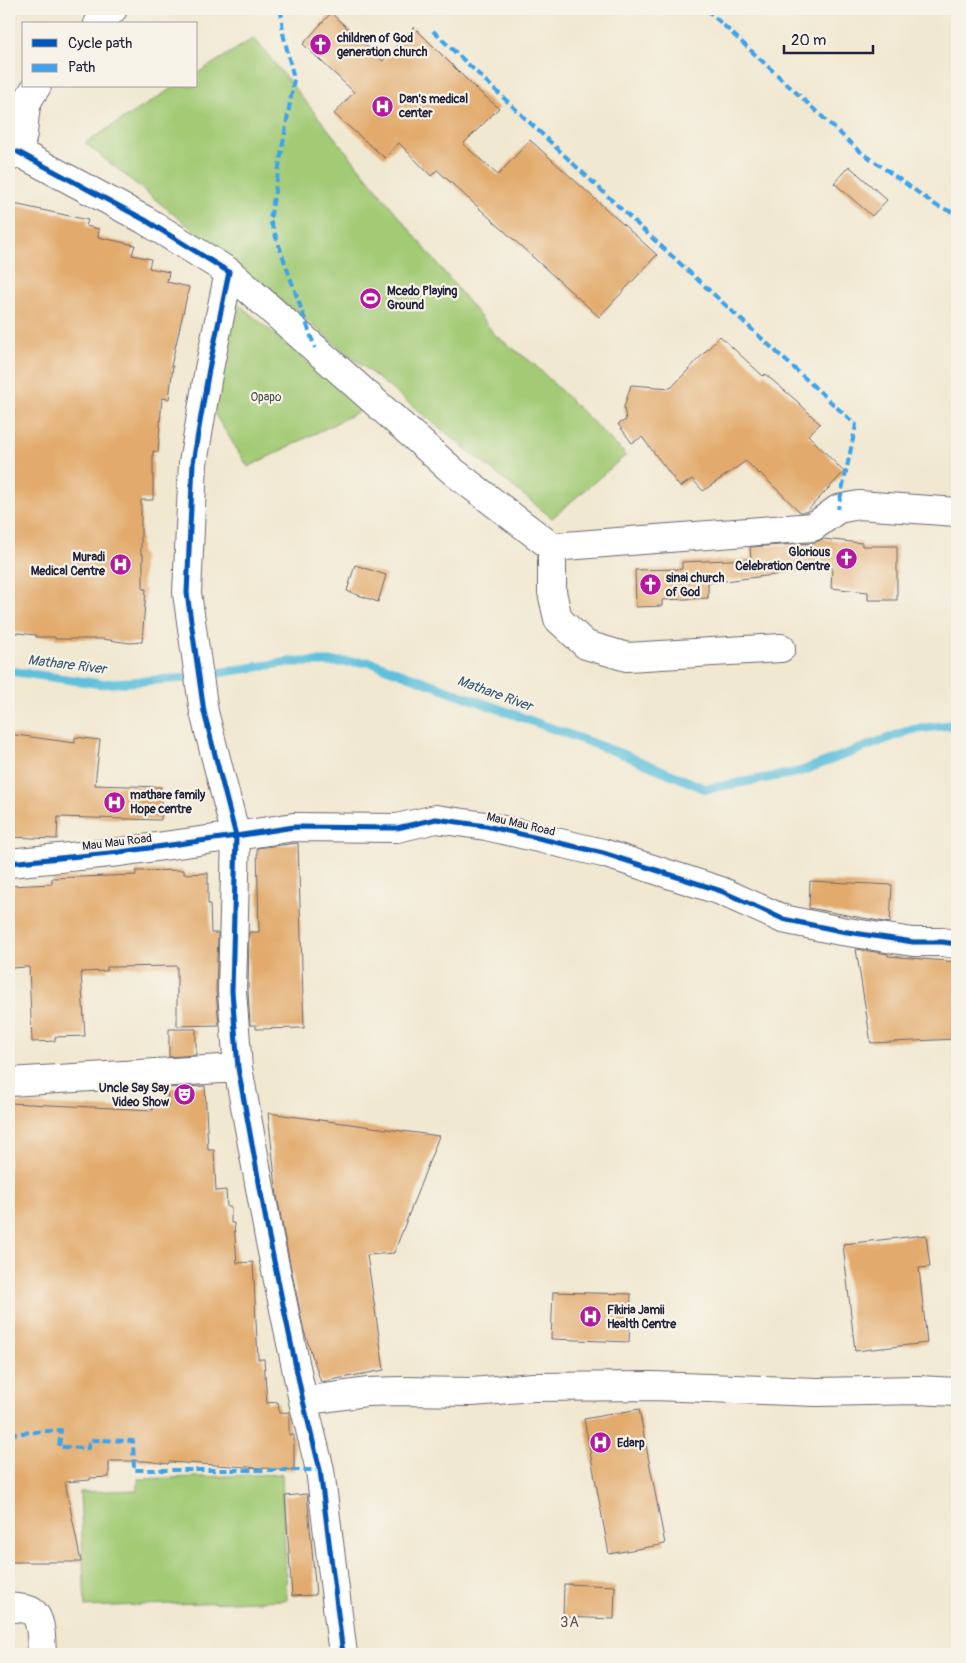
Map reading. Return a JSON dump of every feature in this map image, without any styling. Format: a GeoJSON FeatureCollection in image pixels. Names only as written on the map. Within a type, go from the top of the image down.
{"type":"FeatureCollection","features":[{"type":"Feature","properties":{"kind":"street"},"geometry":{"type":"LineString","coordinates":[[100,22],[113,9]]}},
{"type":"Feature","properties":{"kind":"street"},"geometry":{"type":"LineString","coordinates":[[36,88],[27,101],[25,122],[13,154],[145,220],[229,272],[455,473],[552,546],[813,527],[838,509],[859,505],[957,512]]}},
{"type":"Feature","properties":{"kind":"street"},"geometry":{"type":"LineString","coordinates":[[229,272],[208,369],[193,463],[187,593],[204,712],[236,836],[232,991],[238,1068],[267,1228],[303,1401],[320,1470],[343,1654]]}},
{"type":"Feature","properties":{"kind":"street"},"geometry":{"type":"LineString","coordinates":[[552,546],[552,592],[558,619],[586,646],[626,657],[781,648]]}},
{"type":"Feature","properties":{"kind":"street","name":"Mau Mau Road"},"geometry":{"type":"LineString","coordinates":[[9,863],[120,852],[294,826],[397,828],[436,819],[486,826],[603,853],[721,892],[782,918],[841,931],[913,942],[957,944]]}},
{"type":"Feature","properties":{"kind":"street"},"geometry":{"type":"LineString","coordinates":[[9,1082],[238,1068]]}},
{"type":"Feature","properties":{"kind":"street"},"geometry":{"type":"LineString","coordinates":[[303,1401],[367,1392],[472,1392],[533,1387],[653,1386],[809,1392],[918,1390],[957,1392]]}},
{"type":"Feature","properties":{"kind":"street"},"geometry":{"type":"LineString","coordinates":[[9,1607],[30,1610],[35,1615],[38,1621],[42,1654]]}},
{"type":"Feature","properties":{"kind":"green space","name":"Mcedo Playing Ground"},"geometry":{"type":"Polygon","coordinates":[[[254,38],[496,336],[534,364],[626,455],[552,518],[85,143],[173,88],[198,88],[198,73],[254,38]]]}},
{"type":"Feature","properties":{"kind":"green space","name":"Opapo"},"geometry":{"type":"Polygon","coordinates":[[[236,302],[364,409],[248,467],[209,405],[236,302]]]}},
{"type":"Feature","properties":{"kind":"green space"},"geometry":{"type":"Polygon","coordinates":[[[282,1474],[287,1600],[85,1607],[80,1492],[138,1490],[138,1479],[282,1474]]]}},
{"type":"Feature","properties":{"kind":"building"},"geometry":{"type":"Polygon","coordinates":[[[331,13],[383,61],[414,27],[476,89],[499,108],[463,144],[498,175],[530,140],[657,255],[599,317],[437,170],[431,176],[399,143],[385,158],[334,114],[354,92],[303,44],[331,13]]]}},
{"type":"Feature","properties":{"kind":"building"},"geometry":{"type":"Polygon","coordinates":[[[849,166],[887,200],[872,216],[834,183],[849,166]]]}},
{"type":"Feature","properties":{"kind":"building"},"geometry":{"type":"Polygon","coordinates":[[[9,203],[88,220],[86,226],[99,229],[98,237],[135,245],[132,255],[151,259],[149,268],[169,272],[167,282],[189,287],[171,366],[173,366],[169,399],[162,398],[158,452],[153,451],[153,500],[141,500],[141,554],[143,554],[143,589],[146,589],[142,642],[130,643],[102,639],[55,639],[55,637],[36,637],[36,635],[9,632],[9,203]]]}},
{"type":"Feature","properties":{"kind":"building"},"geometry":{"type":"Polygon","coordinates":[[[720,336],[763,376],[765,374],[798,402],[820,424],[808,435],[844,472],[806,512],[800,512],[746,461],[703,491],[692,479],[680,487],[642,437],[632,443],[618,424],[626,420],[624,407],[631,385],[671,388],[720,336]]]}},
{"type":"Feature","properties":{"kind":"building"},"geometry":{"type":"Polygon","coordinates":[[[823,539],[862,543],[862,546],[897,546],[897,600],[868,600],[868,592],[831,588],[832,568],[708,583],[708,598],[662,600],[662,606],[636,607],[635,570],[682,569],[682,562],[751,559],[750,547],[814,543],[823,539]]]}},
{"type":"Feature","properties":{"kind":"building"},"geometry":{"type":"Polygon","coordinates":[[[355,565],[386,575],[378,602],[347,591],[355,565]]]}},
{"type":"Feature","properties":{"kind":"building"},"geometry":{"type":"Polygon","coordinates":[[[9,734],[75,743],[75,737],[100,740],[95,785],[161,787],[161,820],[58,817],[57,839],[9,837],[9,734]]]}},
{"type":"Feature","properties":{"kind":"building"},"geometry":{"type":"Polygon","coordinates":[[[298,843],[304,1028],[256,1029],[256,1025],[250,1025],[248,991],[249,932],[259,932],[257,848],[298,843]]]}},
{"type":"Feature","properties":{"kind":"building"},"geometry":{"type":"Polygon","coordinates":[[[184,870],[184,874],[208,873],[208,904],[210,904],[211,933],[218,933],[216,991],[219,1025],[177,1026],[177,966],[107,967],[107,971],[81,972],[85,1036],[55,1037],[55,1041],[32,1042],[29,967],[9,968],[9,886],[52,884],[52,878],[136,875],[136,871],[184,870]]]}},
{"type":"Feature","properties":{"kind":"building"},"geometry":{"type":"Polygon","coordinates":[[[810,881],[892,885],[890,923],[809,908],[810,881]]]}},
{"type":"Feature","properties":{"kind":"building"},"geometry":{"type":"Polygon","coordinates":[[[856,949],[888,954],[888,956],[957,962],[957,1039],[871,1043],[856,949]]]}},
{"type":"Feature","properties":{"kind":"building"},"geometry":{"type":"Polygon","coordinates":[[[169,1029],[196,1029],[196,1055],[169,1057],[169,1029]]]}},
{"type":"Feature","properties":{"kind":"building"},"geometry":{"type":"Polygon","coordinates":[[[205,1086],[208,1150],[214,1150],[216,1191],[226,1190],[227,1207],[231,1207],[231,1223],[234,1223],[237,1263],[253,1262],[258,1359],[264,1359],[267,1403],[278,1402],[279,1413],[289,1412],[289,1435],[294,1435],[294,1470],[169,1462],[168,1464],[146,1461],[109,1461],[109,1477],[65,1482],[81,1562],[9,1562],[9,1103],[153,1110],[153,1106],[168,1106],[167,1088],[205,1086]]]}},
{"type":"Feature","properties":{"kind":"building"},"geometry":{"type":"Polygon","coordinates":[[[268,1113],[439,1136],[394,1253],[367,1255],[384,1370],[321,1382],[304,1331],[284,1234],[277,1196],[268,1113]]]}},
{"type":"Feature","properties":{"kind":"building"},"geometry":{"type":"Polygon","coordinates":[[[926,1235],[930,1267],[919,1268],[927,1343],[855,1351],[843,1244],[926,1235]]]}},
{"type":"Feature","properties":{"kind":"building","name":"Fikiria Jamii Health Centre"},"geometry":{"type":"Polygon","coordinates":[[[553,1292],[631,1294],[629,1342],[551,1339],[553,1292]]]}},
{"type":"Feature","properties":{"kind":"building"},"geometry":{"type":"Polygon","coordinates":[[[639,1409],[665,1544],[609,1554],[584,1419],[639,1409]]]}},
{"type":"Feature","properties":{"kind":"building"},"geometry":{"type":"Polygon","coordinates":[[[307,1494],[316,1595],[292,1596],[285,1496],[307,1494]]]}},
{"type":"Feature","properties":{"kind":"building"},"geometry":{"type":"Polygon","coordinates":[[[564,1584],[615,1586],[614,1619],[563,1617],[564,1584]]]}},
{"type":"Feature","properties":{"kind":"waterway","name":"Mathare River"},"geometry":{"type":"LineString","coordinates":[[9,671],[101,684],[185,678],[289,662],[370,662],[625,755],[706,789],[799,772],[910,730],[957,724]]}},
{"type":"Feature","properties":{"kind":"marked path"},"geometry":{"type":"LineString","coordinates":[[281,9],[283,33],[294,79],[270,220],[315,348]]}},
{"type":"Feature","properties":{"kind":"marked path"},"geometry":{"type":"LineString","coordinates":[[706,9],[857,149],[937,206],[957,214]]}},
{"type":"Feature","properties":{"kind":"marked path"},"geometry":{"type":"LineString","coordinates":[[433,31],[636,223],[856,425],[838,509]]}},
{"type":"Feature","properties":{"kind":"marked path"},"geometry":{"type":"LineString","coordinates":[[9,1434],[61,1430],[59,1447],[88,1448],[90,1440],[133,1441],[134,1470],[320,1470]]}},
{"type":"Feature","properties":{"kind":"cycle path"},"geometry":{"type":"LineString","coordinates":[[18,152],[145,220],[229,272],[209,369],[193,463],[187,593],[204,712],[236,836],[232,991],[238,1068],[269,1237],[303,1401],[320,1470],[343,1654]]}},
{"type":"Feature","properties":{"kind":"cycle path"},"geometry":{"type":"LineString","coordinates":[[9,863],[120,852],[294,827],[397,828],[436,819],[486,826],[603,853],[721,891],[783,919],[841,931],[913,942],[957,944]]}},
{"type":"Feature","properties":{"kind":"place","name":"children of God generation church"},"geometry":{"type":"Point","coordinates":[321,45]}},
{"type":"Feature","properties":{"kind":"place","name":"Dan's medical center"},"geometry":{"type":"Point","coordinates":[383,106]}},
{"type":"Feature","properties":{"kind":"place","name":"Mcedo Playing Ground"},"geometry":{"type":"Point","coordinates":[371,298]}},
{"type":"Feature","properties":{"kind":"place","name":"Glorious Celebration Centre"},"geometry":{"type":"Point","coordinates":[846,559]}},
{"type":"Feature","properties":{"kind":"place","name":"Muradi Medical Centre"},"geometry":{"type":"Point","coordinates":[121,564]}},
{"type":"Feature","properties":{"kind":"place","name":"sinai church of God"},"geometry":{"type":"Point","coordinates":[650,585]}},
{"type":"Feature","properties":{"kind":"place","name":"mathare family Hope centre"},"geometry":{"type":"Point","coordinates":[114,802]}},
{"type":"Feature","properties":{"kind":"place","name":"Uncle Say Say Video Show"},"geometry":{"type":"Point","coordinates":[185,1095]}},
{"type":"Feature","properties":{"kind":"place","name":"Fikiria Jamii Health Centre"},"geometry":{"type":"Point","coordinates":[591,1317]}},
{"type":"Feature","properties":{"kind":"place","name":"Edarp"},"geometry":{"type":"Point","coordinates":[601,1443]}},
{"type":"Feature","properties":{"kind":"district","name":"3A"},"geometry":{"type":"Point","coordinates":[570,1622]}}]}
